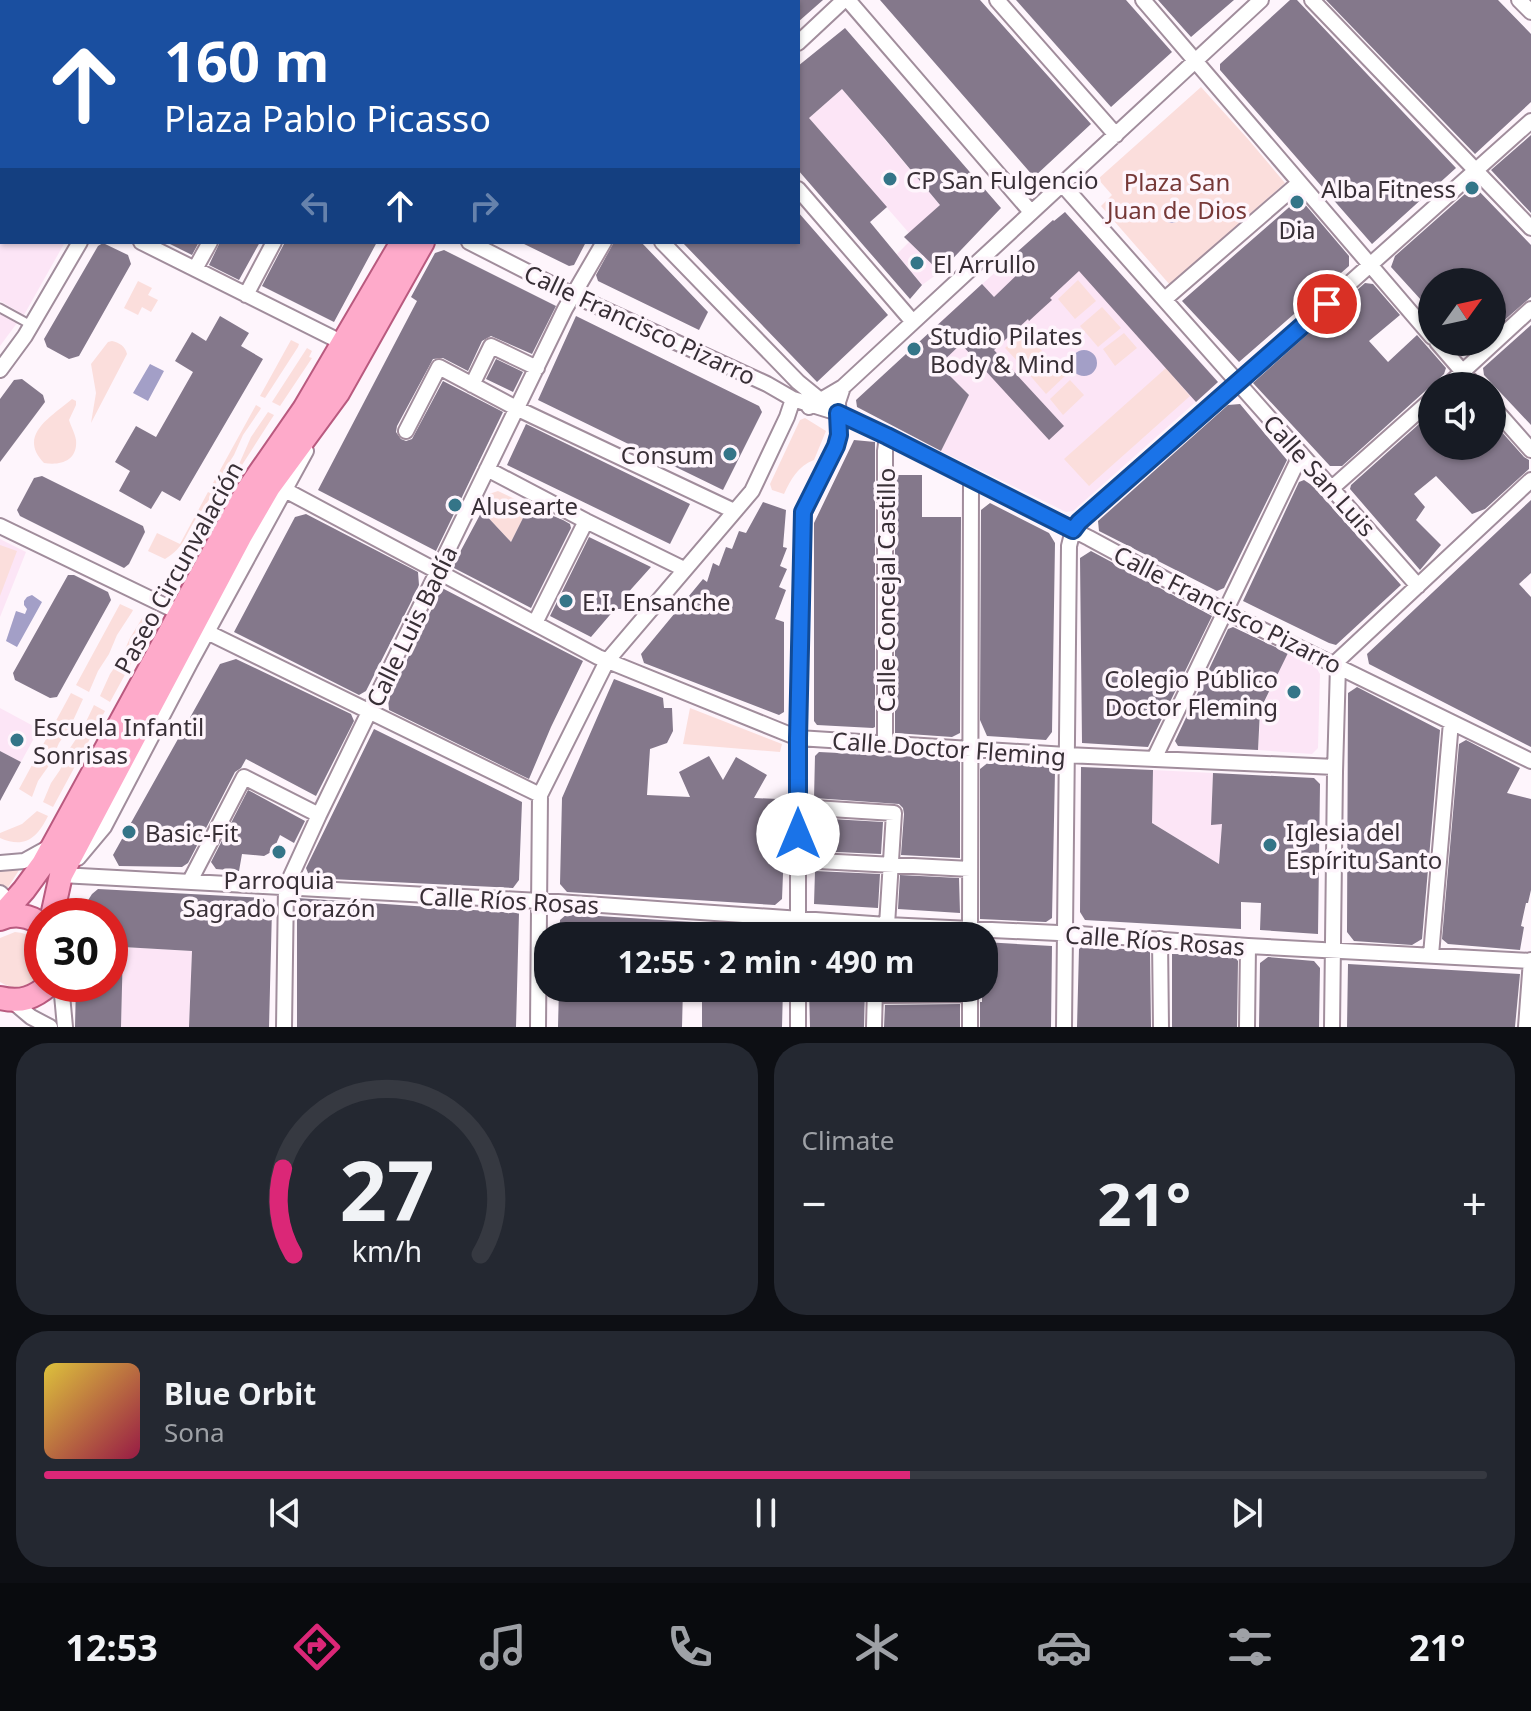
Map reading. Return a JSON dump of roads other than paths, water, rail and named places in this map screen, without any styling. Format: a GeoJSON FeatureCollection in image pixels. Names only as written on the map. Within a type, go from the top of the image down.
{"type":"FeatureCollection","features":[{"type":"Feature","properties":{"kind":"main road","name":"Paseo Circunvalación"},"geometry":{"type":"LineString","coordinates":[[13,912],[55,843],[247,491],[304,409],[401,244]]}},
{"type":"Feature","properties":{"kind":"main road","name":"Paseo Circunvalación"},"geometry":{"type":"LineString","coordinates":[[56,898],[61,875],[240,537],[269,487],[338,393],[422,244]]}},
{"type":"Feature","properties":{"kind":"main road"},"geometry":{"type":"LineString","coordinates":[[4,1006],[24,1001]]}},
{"type":"Feature","properties":{"kind":"street"},"geometry":{"type":"LineString","coordinates":[[800,41],[846,0],[1031,212]]}},
{"type":"Feature","properties":{"kind":"street"},"geometry":{"type":"LineString","coordinates":[[997,0],[1116,135]]}},
{"type":"Feature","properties":{"kind":"street"},"geometry":{"type":"LineString","coordinates":[[1143,0],[1418,320]]}},
{"type":"Feature","properties":{"kind":"street"},"geometry":{"type":"LineString","coordinates":[[787,417],[843,387],[1261,0]]}},
{"type":"Feature","properties":{"kind":"street"},"geometry":{"type":"LineString","coordinates":[[1312,0],[1531,228]]}},
{"type":"Feature","properties":{"kind":"street"},"geometry":{"type":"LineString","coordinates":[[1519,0],[1531,12]]}},
{"type":"Feature","properties":{"kind":"street"},"geometry":{"type":"LineString","coordinates":[[1064,1027],[1069,546],[1073,530],[1531,121]]}},
{"type":"Feature","properties":{"kind":"street"},"geometry":{"type":"LineString","coordinates":[[1165,299],[1299,183]]}},
{"type":"Feature","properties":{"kind":"street","name":"Calle San Luis"},"geometry":{"type":"LineString","coordinates":[[1062,184],[1418,586]]}},
{"type":"Feature","properties":{"kind":"street"},"geometry":{"type":"LineString","coordinates":[[800,191],[913,322]]}},
{"type":"Feature","properties":{"kind":"street"},"geometry":{"type":"LineString","coordinates":[[0,370],[31,325],[79,244]]}},
{"type":"Feature","properties":{"kind":"street"},"geometry":{"type":"LineString","coordinates":[[148,244],[343,343]]}},
{"type":"Feature","properties":{"kind":"street"},"geometry":{"type":"LineString","coordinates":[[195,269],[209,244]]}},
{"type":"Feature","properties":{"kind":"street"},"geometry":{"type":"LineString","coordinates":[[246,295],[273,244]]}},
{"type":"Feature","properties":{"kind":"street","name":"Calle Francisco Pizarro"},"geometry":{"type":"LineString","coordinates":[[473,244],[793,399],[817,403],[887,436],[1226,612],[1531,761]]}},
{"type":"Feature","properties":{"kind":"street","name":"Calle Luis Badía"},"geometry":{"type":"LineString","coordinates":[[284,1027],[286,887],[487,469],[573,295],[603,244]]}},
{"type":"Feature","properties":{"kind":"street"},"geometry":{"type":"LineString","coordinates":[[664,244],[817,403]]}},
{"type":"Feature","properties":{"kind":"street"},"geometry":{"type":"LineString","coordinates":[[1449,356],[1462,372],[1531,309]]}},
{"type":"Feature","properties":{"kind":"street"},"geometry":{"type":"LineString","coordinates":[[472,385],[491,346],[537,368]]}},
{"type":"Feature","properties":{"kind":"street","name":"Calle Francisco Pizarro"},"geometry":{"type":"LineString","coordinates":[[767,384],[777,376],[781,364]]}},
{"type":"Feature","properties":{"kind":"street"},"geometry":{"type":"LineString","coordinates":[[406,431],[439,367],[518,409],[734,511]]}},
{"type":"Feature","properties":{"kind":"street"},"geometry":{"type":"LineString","coordinates":[[798,919],[803,512],[836,446],[839,435],[838,402],[843,387]]}},
{"type":"Feature","properties":{"kind":"street","name":"Paseo Circunvalación"},"geometry":{"type":"LineString","coordinates":[[61,875],[104,827],[338,393]]}},
{"type":"Feature","properties":{"kind":"street"},"geometry":{"type":"LineString","coordinates":[[538,1027],[540,795],[607,661],[752,491],[793,399]]}},
{"type":"Feature","properties":{"kind":"street"},"geometry":{"type":"LineString","coordinates":[[1332,488],[1418,411]]}},
{"type":"Feature","properties":{"kind":"street"},"geometry":{"type":"LineString","coordinates":[[1506,422],[1531,450]]}},
{"type":"Feature","properties":{"kind":"street","name":"Calle Concejal Castillo"},"geometry":{"type":"LineString","coordinates":[[885,743],[887,436]]}},
{"type":"Feature","properties":{"kind":"street"},"geometry":{"type":"LineString","coordinates":[[1154,759],[1301,454]]}},
{"type":"Feature","properties":{"kind":"street"},"geometry":{"type":"LineString","coordinates":[[487,469],[684,569]]}},
{"type":"Feature","properties":{"kind":"street"},"geometry":{"type":"LineString","coordinates":[[970,922],[971,479]]}},
{"type":"Feature","properties":{"kind":"street"},"geometry":{"type":"LineString","coordinates":[[1332,1027],[1336,665],[1531,480]]}},
{"type":"Feature","properties":{"kind":"street","name":"Calle Doctor Fleming"},"geometry":{"type":"LineString","coordinates":[[285,490],[607,661],[798,738],[1066,755],[1335,767]]}},
{"type":"Feature","properties":{"kind":"street"},"geometry":{"type":"LineString","coordinates":[[535,623],[586,521]]}},
{"type":"Feature","properties":{"kind":"street"},"geometry":{"type":"LineString","coordinates":[[0,526],[180,613]]}},
{"type":"Feature","properties":{"kind":"street"},"geometry":{"type":"LineString","coordinates":[[207,632],[540,795]]}},
{"type":"Feature","properties":{"kind":"street"},"geometry":{"type":"LineString","coordinates":[[1431,955],[1451,722]]}},
{"type":"Feature","properties":{"kind":"street"},"geometry":{"type":"LineString","coordinates":[[190,881],[244,777],[319,815]]}},
{"type":"Feature","properties":{"kind":"street"},"geometry":{"type":"LineString","coordinates":[[798,807],[894,813],[891,865],[881,922]]}},
{"type":"Feature","properties":{"kind":"street"},"geometry":{"type":"LineString","coordinates":[[0,863],[24,861],[55,843]]}},
{"type":"Feature","properties":{"kind":"street"},"geometry":{"type":"LineString","coordinates":[[799,860],[970,869]]}},
{"type":"Feature","properties":{"kind":"street","name":"Calle Ríos Rosas"},"geometry":{"type":"LineString","coordinates":[[61,875],[540,901],[825,922]]}},
{"type":"Feature","properties":{"kind":"street","name":"Calle Ríos Rosas"},"geometry":{"type":"LineString","coordinates":[[998,932],[1065,933],[1531,961]]}},
{"type":"Feature","properties":{"kind":"street"},"geometry":{"type":"LineString","coordinates":[[1160,939],[1161,1027]]}},
{"type":"Feature","properties":{"kind":"street"},"geometry":{"type":"LineString","coordinates":[[1247,1027],[1248,946]]}},
{"type":"Feature","properties":{"kind":"street"},"geometry":{"type":"LineString","coordinates":[[1526,1027],[1531,961]]}},
{"type":"Feature","properties":{"kind":"street"},"geometry":{"type":"LineString","coordinates":[[63,1002],[65,1027]]}},
{"type":"Feature","properties":{"kind":"street"},"geometry":{"type":"LineString","coordinates":[[798,1002],[798,1027]]}},
{"type":"Feature","properties":{"kind":"street"},"geometry":{"type":"LineString","coordinates":[[874,1027],[875,1002]]}},
{"type":"Feature","properties":{"kind":"street"},"geometry":{"type":"LineString","coordinates":[[970,1002],[970,1027]]}},
{"type":"Feature","properties":{"kind":"street"},"geometry":{"type":"LineString","coordinates":[[4,1006],[50,1027]]}},
{"type":"Feature","properties":{"kind":"lane"},"geometry":{"type":"LineString","coordinates":[[0,308],[31,325]]}},
{"type":"Feature","properties":{"kind":"place","name":"CP San Fulgencio"},"geometry":{"type":"Point","coordinates":[890,179]}},
{"type":"Feature","properties":{"kind":"place","name":"Alba Fitness"},"geometry":{"type":"Point","coordinates":[1472,188]}},
{"type":"Feature","properties":{"kind":"place","name":"Dia"},"geometry":{"type":"Point","coordinates":[1297,202]}},
{"type":"Feature","properties":{"kind":"place","name":"El Arrullo"},"geometry":{"type":"Point","coordinates":[917,263]}},
{"type":"Feature","properties":{"kind":"place","name":"Studio Pilates Body & Mind"},"geometry":{"type":"Point","coordinates":[914,349]}},
{"type":"Feature","properties":{"kind":"place","name":"Consum"},"geometry":{"type":"Point","coordinates":[730,454]}},
{"type":"Feature","properties":{"kind":"place","name":"Alusearte"},"geometry":{"type":"Point","coordinates":[455,505]}},
{"type":"Feature","properties":{"kind":"place","name":"E.I. Ensanche"},"geometry":{"type":"Point","coordinates":[566,601]}},
{"type":"Feature","properties":{"kind":"place","name":"Colegio Público Doctor Fleming"},"geometry":{"type":"Point","coordinates":[1294,692]}},
{"type":"Feature","properties":{"kind":"place","name":"Escuela Infantil Sonrisas"},"geometry":{"type":"Point","coordinates":[17,740]}},
{"type":"Feature","properties":{"kind":"place","name":"Basic-Fit"},"geometry":{"type":"Point","coordinates":[129,832]}},
{"type":"Feature","properties":{"kind":"place","name":"Iglesia del Espíritu Santo"},"geometry":{"type":"Point","coordinates":[1270,845]}},
{"type":"Feature","properties":{"kind":"place","name":"Parroquia Sagrado Corazón"},"geometry":{"type":"Point","coordinates":[279,852]}},
{"type":"Feature","properties":{"kind":"park label","name":"Plaza San Juan de Dios"},"geometry":{"type":"Point","coordinates":[1177,195]}}]}
